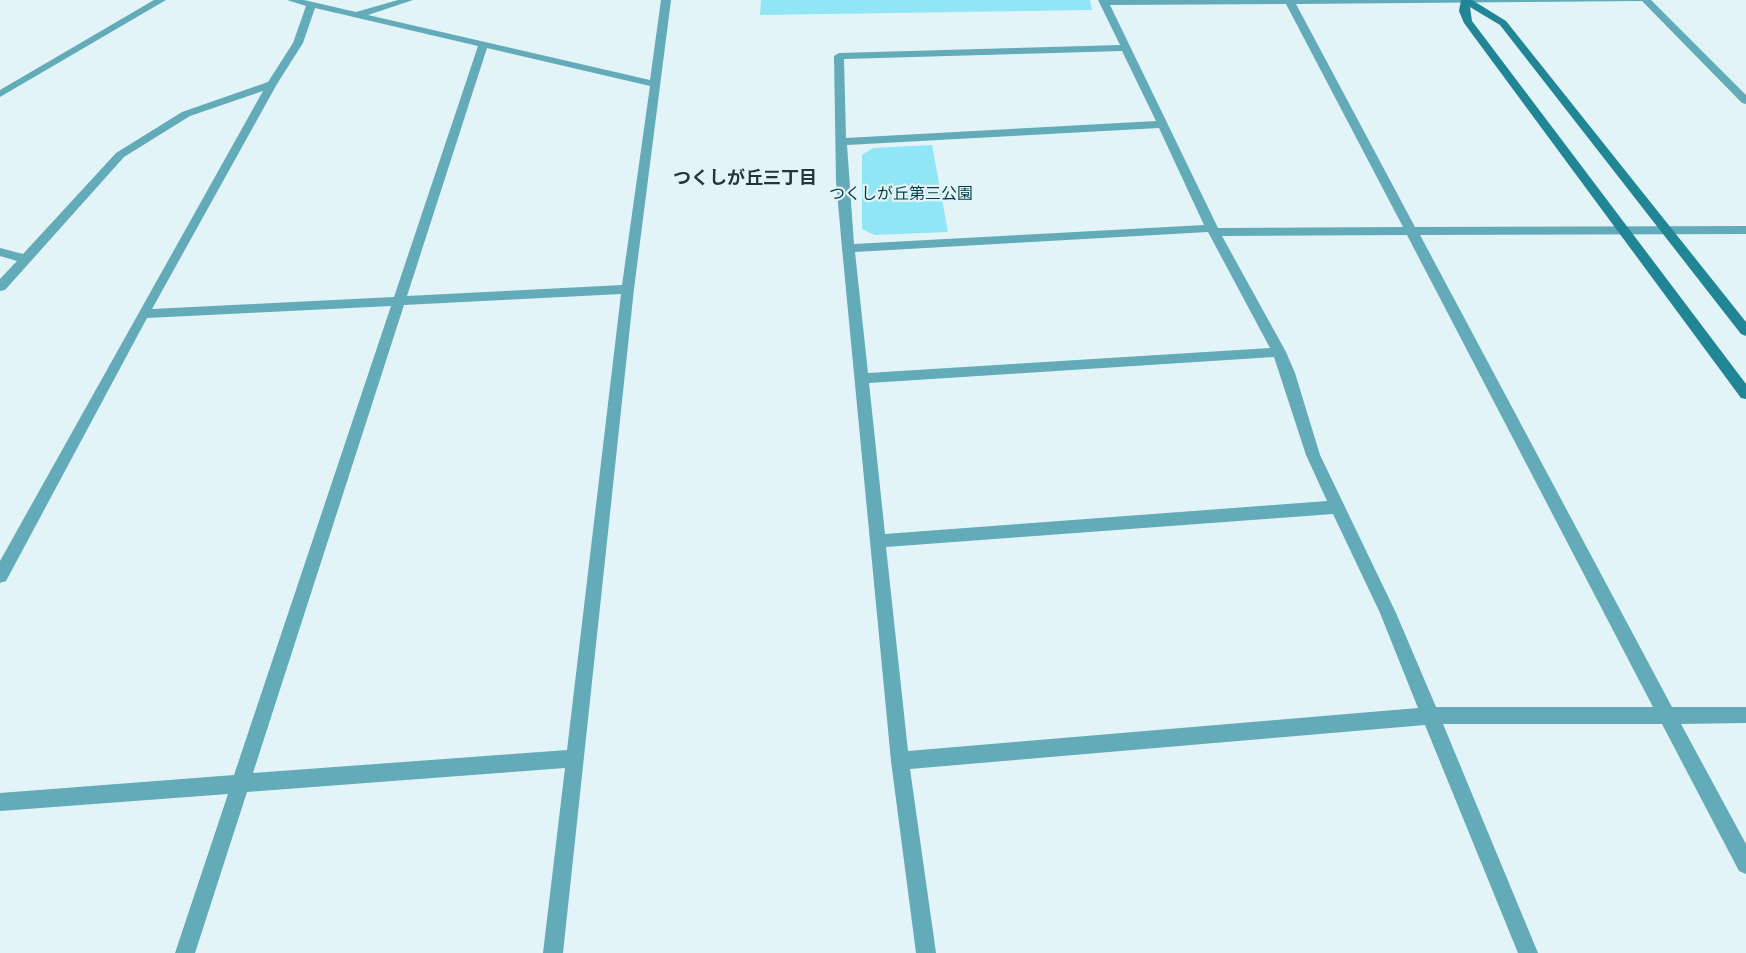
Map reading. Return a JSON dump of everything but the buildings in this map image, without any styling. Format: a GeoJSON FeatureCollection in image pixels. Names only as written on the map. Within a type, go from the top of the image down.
{"type":"FeatureCollection","features":[{"type":"Feature","properties":{"kind":"street"},"geometry":{"type":"LineString","coordinates":[[0,94],[161,0]]}},
{"type":"Feature","properties":{"kind":"street"},"geometry":{"type":"LineString","coordinates":[[292,0],[656,84]]}},
{"type":"Feature","properties":{"kind":"street"},"geometry":{"type":"LineString","coordinates":[[354,16],[408,0]]}},
{"type":"Feature","properties":{"kind":"street"},"geometry":{"type":"LineString","coordinates":[[553,953],[628,289],[666,0]]}},
{"type":"Feature","properties":{"kind":"street"},"geometry":{"type":"LineString","coordinates":[[1528,953],[1388,613],[1313,455],[1288,373],[1279,352],[1213,230],[1103,1],[1638,0]]}},
{"type":"Feature","properties":{"kind":"street"},"geometry":{"type":"LineString","coordinates":[[1646,0],[1746,101]]}},
{"type":"Feature","properties":{"kind":"street"},"geometry":{"type":"LineString","coordinates":[[1289,1],[1746,864]]}},
{"type":"Feature","properties":{"kind":"street"},"geometry":{"type":"LineString","coordinates":[[1467,1],[1503,23],[1746,330]]}},
{"type":"Feature","properties":{"kind":"street"},"geometry":{"type":"LineString","coordinates":[[1467,1],[1464,11],[1467,21],[1746,394]]}},
{"type":"Feature","properties":{"kind":"street"},"geometry":{"type":"LineString","coordinates":[[0,576],[143,314],[272,84],[298,44],[311,5]]}},
{"type":"Feature","properties":{"kind":"street"},"geometry":{"type":"LineString","coordinates":[[185,953],[483,45]]}},
{"type":"Feature","properties":{"kind":"street"},"geometry":{"type":"LineString","coordinates":[[926,953],[900,761],[848,248],[842,181],[839,56],[1125,48]]}},
{"type":"Feature","properties":{"kind":"street"},"geometry":{"type":"LineString","coordinates":[[0,287],[120,155],[186,114],[272,84]]}},
{"type":"Feature","properties":{"kind":"street"},"geometry":{"type":"LineString","coordinates":[[842,142],[1164,124]]}},
{"type":"Feature","properties":{"kind":"street"},"geometry":{"type":"LineString","coordinates":[[848,248],[1213,230],[1746,230]]}},
{"type":"Feature","properties":{"kind":"street"},"geometry":{"type":"LineString","coordinates":[[0,252],[25,259]]}},
{"type":"Feature","properties":{"kind":"street"},"geometry":{"type":"LineString","coordinates":[[143,314],[628,289]]}},
{"type":"Feature","properties":{"kind":"street"},"geometry":{"type":"LineString","coordinates":[[862,378],[1279,352]]}},
{"type":"Feature","properties":{"kind":"street"},"geometry":{"type":"LineString","coordinates":[[877,541],[1336,507]]}},
{"type":"Feature","properties":{"kind":"street"},"geometry":{"type":"LineString","coordinates":[[900,761],[1430,716],[1746,716]]}},
{"type":"Feature","properties":{"kind":"street"},"geometry":{"type":"LineString","coordinates":[[0,802],[575,758]]}},
{"type":"Feature","properties":{"kind":"green space"},"geometry":{"type":"Polygon","coordinates":[[[761,0],[1090,0],[1092,10],[760,15],[761,0]]]}},
{"type":"Feature","properties":{"kind":"green space","name":"つくしが丘第三公園"},"geometry":{"type":"Polygon","coordinates":[[[932,145],[948,232],[875,235],[862,229],[862,155],[873,148],[932,145]]]}},
{"type":"Feature","properties":{"kind":"district","name":"つくしが丘三丁目"},"geometry":{"type":"Point","coordinates":[745,179]}}]}
